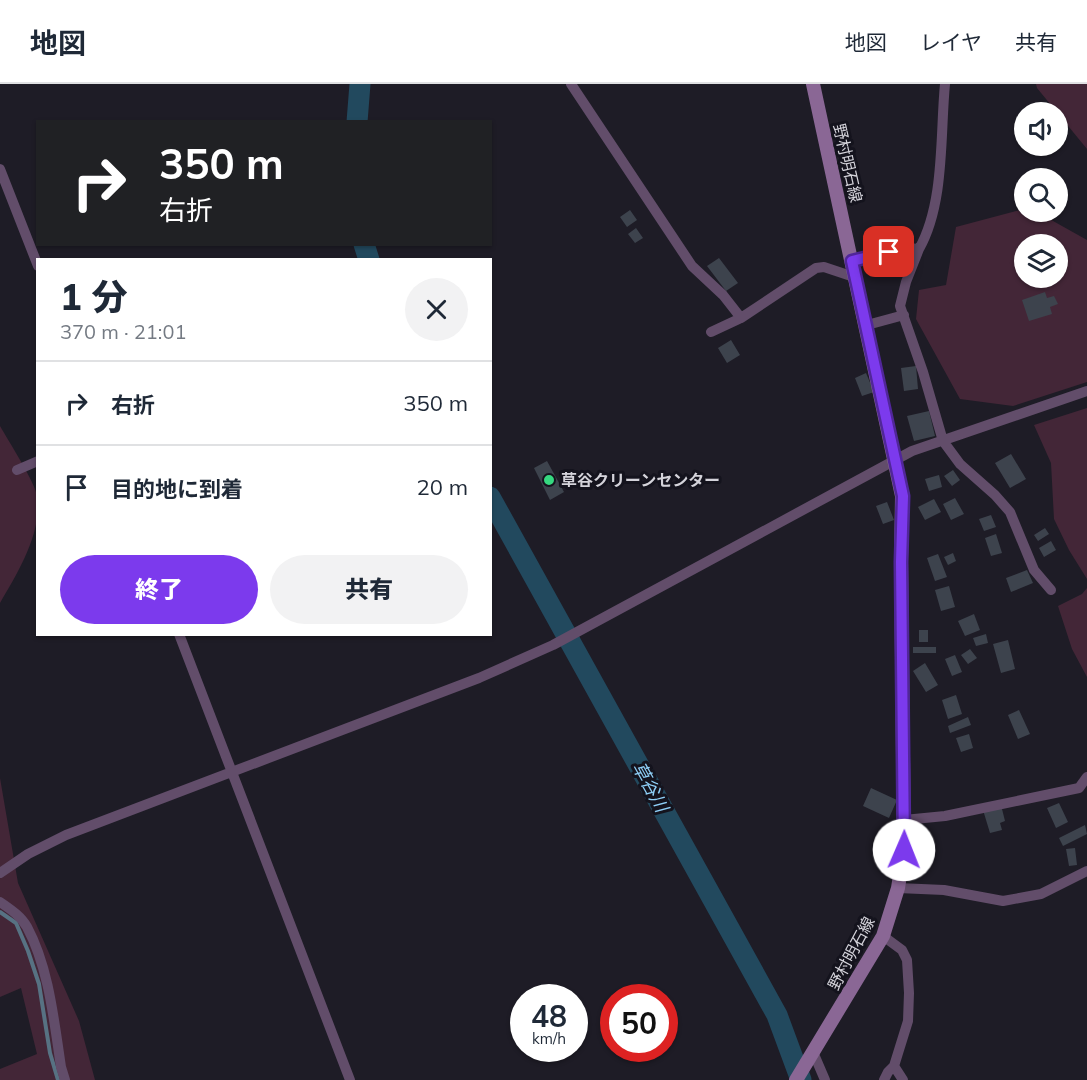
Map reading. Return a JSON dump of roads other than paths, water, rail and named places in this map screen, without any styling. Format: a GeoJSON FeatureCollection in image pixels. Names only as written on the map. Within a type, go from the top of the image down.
{"type":"FeatureCollection","features":[{"type":"Feature","properties":{"kind":"main road","name":"野村明石線"},"geometry":{"type":"LineString","coordinates":[[796,1080],[883,936],[898,888],[904,850],[901,562],[903,496],[813,84]]}},
{"type":"Feature","properties":{"kind":"street"},"geometry":{"type":"LineString","coordinates":[[571,84],[692,266],[723,295],[741,318]]}},
{"type":"Feature","properties":{"kind":"street"},"geometry":{"type":"LineString","coordinates":[[945,84],[942,147],[932,217],[906,282],[900,306],[923,372],[943,441],[960,464],[995,495],[1010,512],[1034,570],[1051,590]]}},
{"type":"Feature","properties":{"kind":"street"},"geometry":{"type":"LineString","coordinates":[[0,169],[36,261]]}},
{"type":"Feature","properties":{"kind":"street"},"geometry":{"type":"LineString","coordinates":[[852,261],[908,248],[919,249]]}},
{"type":"Feature","properties":{"kind":"street"},"geometry":{"type":"LineString","coordinates":[[711,332],[741,318],[816,268],[824,267],[857,278]]}},
{"type":"Feature","properties":{"kind":"street"},"geometry":{"type":"LineString","coordinates":[[867,325],[904,315]]}},
{"type":"Feature","properties":{"kind":"street"},"geometry":{"type":"LineString","coordinates":[[0,873],[28,854],[66,835],[478,678],[553,645],[912,451],[1087,391]]}},
{"type":"Feature","properties":{"kind":"street"},"geometry":{"type":"LineString","coordinates":[[17,470],[36,462]]}},
{"type":"Feature","properties":{"kind":"street"},"geometry":{"type":"LineString","coordinates":[[180,636],[350,1080]]}},
{"type":"Feature","properties":{"kind":"street"},"geometry":{"type":"LineString","coordinates":[[904,820],[945,816],[1079,788],[1087,777]]}},
{"type":"Feature","properties":{"kind":"street"},"geometry":{"type":"LineString","coordinates":[[898,888],[944,890],[1003,901],[1041,894],[1087,871]]}},
{"type":"Feature","properties":{"kind":"street"},"geometry":{"type":"LineString","coordinates":[[0,902],[13,910],[27,926],[45,975],[65,1080]]}},
{"type":"Feature","properties":{"kind":"street"},"geometry":{"type":"LineString","coordinates":[[883,936],[902,950],[907,960],[909,993],[908,1021],[894,1066],[884,1080]]}},
{"type":"Feature","properties":{"kind":"street"},"geometry":{"type":"LineString","coordinates":[[813,1052],[825,1080]]}},
{"type":"Feature","properties":{"kind":"street"},"geometry":{"type":"LineString","coordinates":[[894,1066],[903,1080]]}},
{"type":"Feature","properties":{"kind":"waterway","name":"草谷川"},"geometry":{"type":"LineString","coordinates":[[357,120],[360,84]]}},
{"type":"Feature","properties":{"kind":"waterway","name":"草谷川"},"geometry":{"type":"LineString","coordinates":[[365,246],[368,258]]}},
{"type":"Feature","properties":{"kind":"waterway","name":"草谷川"},"geometry":{"type":"LineString","coordinates":[[492,501],[777,1015],[801,1080]]}},
{"type":"Feature","properties":{"kind":"waterway"},"geometry":{"type":"LineString","coordinates":[[0,912],[16,923],[28,951],[39,984],[50,1053],[58,1080]]}},
{"type":"Feature","properties":{"kind":"place","name":"草谷クリーンセンター"},"geometry":{"type":"Point","coordinates":[549,480]}}]}
